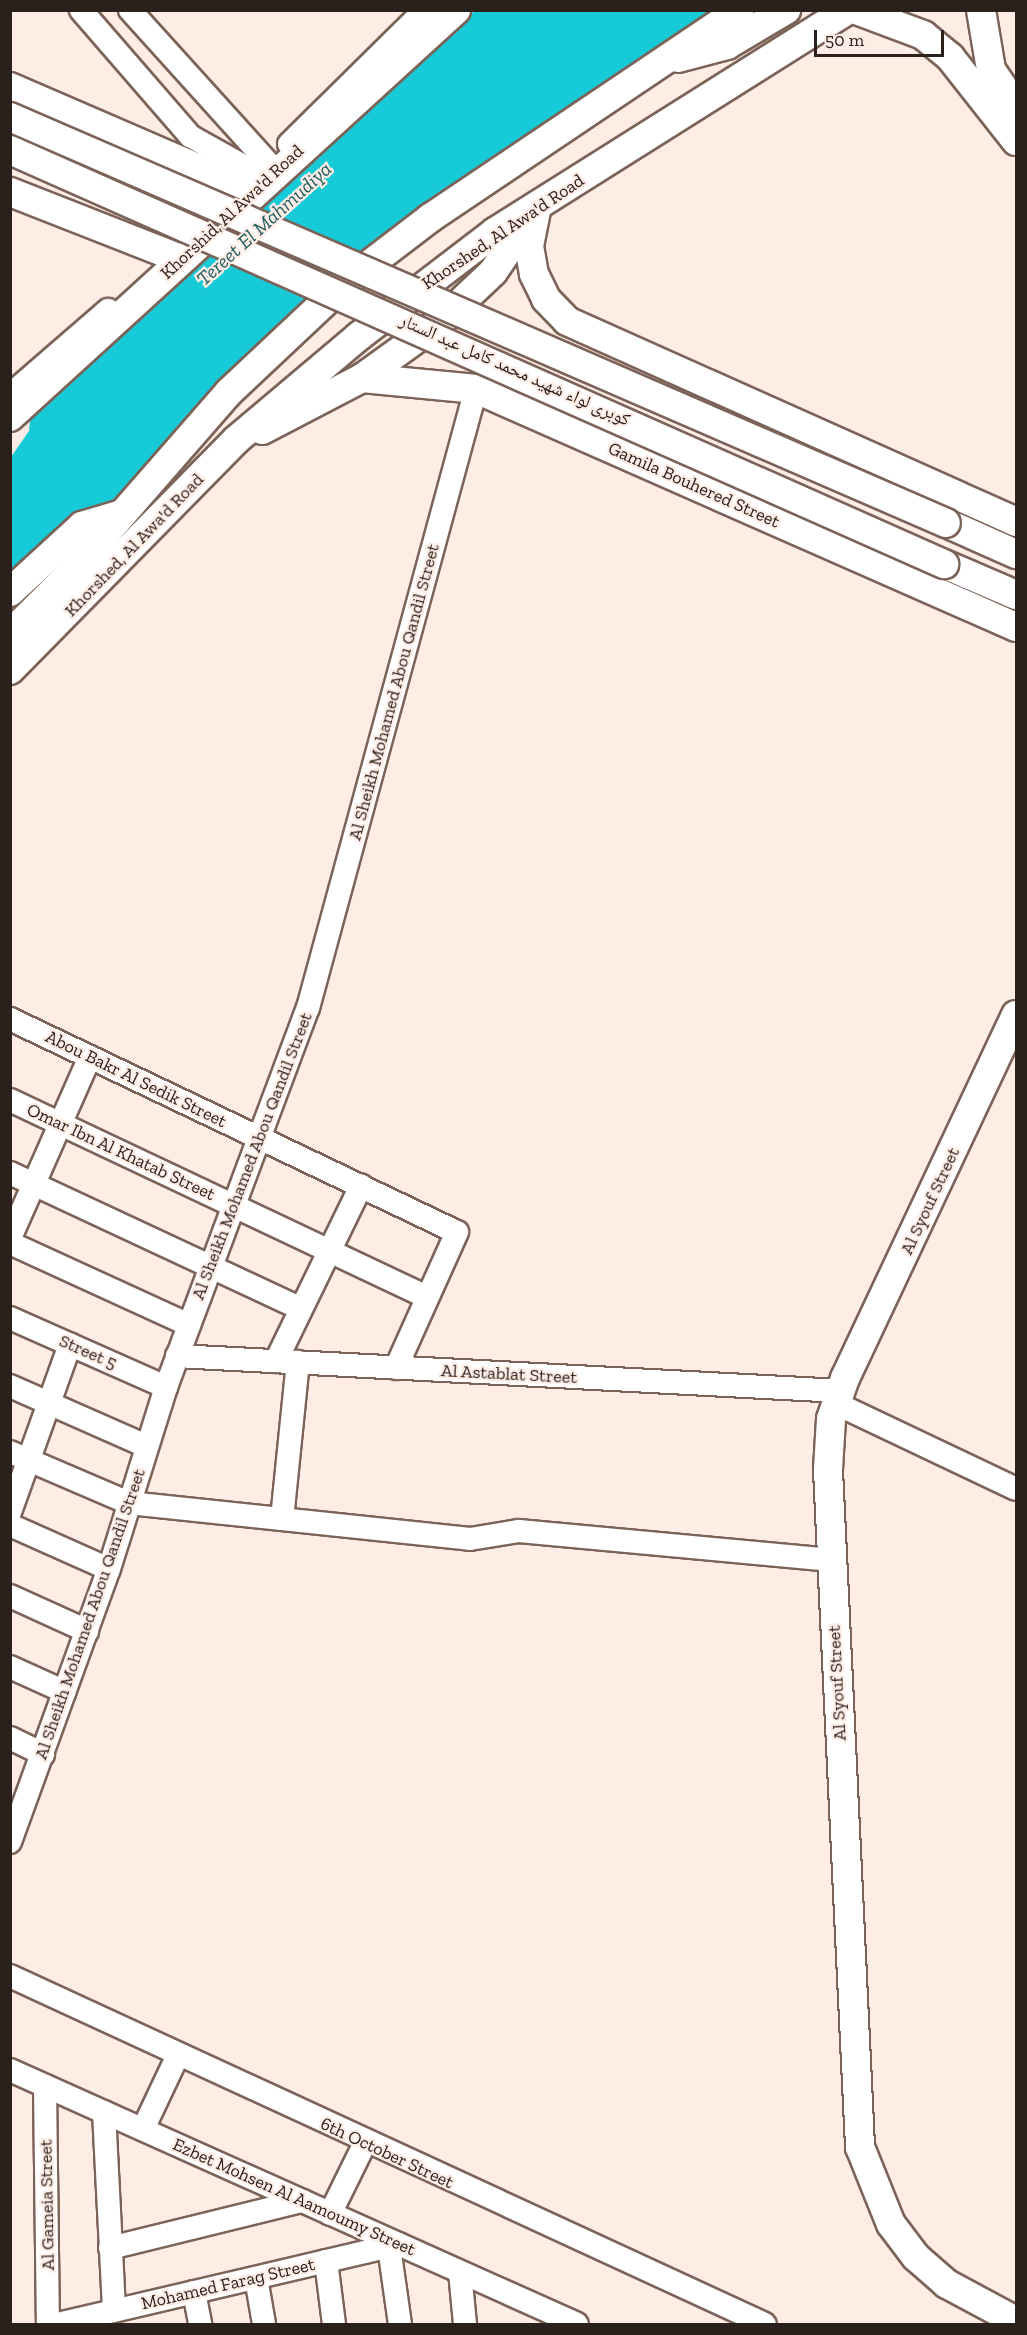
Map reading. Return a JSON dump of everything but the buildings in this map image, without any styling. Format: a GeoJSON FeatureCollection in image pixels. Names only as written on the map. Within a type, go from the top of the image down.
{"type":"FeatureCollection","features":[{"type":"Feature","properties":{"kind":"main road","name":"Khorshid, Al Awa'd Road"},"geometry":{"type":"LineString","coordinates":[[13,407],[456,10]]}},
{"type":"Feature","properties":{"kind":"main road","name":"Khorshed, Al Awa'd Road"},"geometry":{"type":"LineString","coordinates":[[10,634],[122,514],[229,392],[345,283],[661,60],[740,10]]}},
{"type":"Feature","properties":{"kind":"main road"},"geometry":{"type":"LineString","coordinates":[[661,60],[727,45],[786,10]]}},
{"type":"Feature","properties":{"kind":"main road","name":"Khorshed, Al Awa'd Road"},"geometry":{"type":"LineString","coordinates":[[10,670],[236,440],[426,283],[537,206],[848,10]]}},
{"type":"Feature","properties":{"kind":"main road"},"geometry":{"type":"LineString","coordinates":[[856,10],[923,35],[1017,106]]}},
{"type":"Feature","properties":{"kind":"main road"},"geometry":{"type":"LineString","coordinates":[[981,10],[981,77],[1017,141]]}},
{"type":"Feature","properties":{"kind":"main road"},"geometry":{"type":"LineString","coordinates":[[10,87],[76,116],[257,175]]}},
{"type":"Feature","properties":{"kind":"main road"},"geometry":{"type":"LineString","coordinates":[[19,195],[51,186],[68,166],[77,142],[76,116]]}},
{"type":"Feature","properties":{"kind":"main road","name":"كوبرى لواء شهيد محمد كامل عبد الستار"},"geometry":{"type":"LineString","coordinates":[[10,117],[1017,554]]}},
{"type":"Feature","properties":{"kind":"main road","name":"كوبرى لواء شهيد محمد كامل عبد الستار"},"geometry":{"type":"LineString","coordinates":[[10,150],[1017,595]]}},
{"type":"Feature","properties":{"kind":"main road"},"geometry":{"type":"LineString","coordinates":[[19,195],[171,255]]}},
{"type":"Feature","properties":{"kind":"main road"},"geometry":{"type":"LineString","coordinates":[[236,440],[362,378],[475,292],[510,251],[537,206]]}},
{"type":"Feature","properties":{"kind":"main road"},"geometry":{"type":"LineString","coordinates":[[537,206],[529,246],[534,274],[546,298],[567,321],[1017,522]]}},
{"type":"Feature","properties":{"kind":"main road","name":"Gamila Bouhered Street"},"geometry":{"type":"LineString","coordinates":[[362,378],[476,389],[1017,627]]}},
{"type":"Feature","properties":{"kind":"main road"},"geometry":{"type":"LineString","coordinates":[[10,441],[13,407]]}},
{"type":"Feature","properties":{"kind":"main road"},"geometry":{"type":"LineString","coordinates":[[10,592],[82,526],[122,514]]}},
{"type":"Feature","properties":{"kind":"main road","name":"Al Syouf Street"},"geometry":{"type":"LineString","coordinates":[[1017,1016],[838,1397],[828,1470],[860,2147],[891,2224],[916,2257],[947,2284],[1017,2321]]}},
{"type":"Feature","properties":{"kind":"street"},"geometry":{"type":"LineString","coordinates":[[81,10],[190,136],[257,175]]}},
{"type":"Feature","properties":{"kind":"street"},"geometry":{"type":"LineString","coordinates":[[130,10],[257,175]]}},
{"type":"Feature","properties":{"kind":"street"},"geometry":{"type":"LineString","coordinates":[[13,407],[257,175],[416,15]]}},
{"type":"Feature","properties":{"kind":"street","name":"Al Sheikh Mohamed Abou Qandil Street"},"geometry":{"type":"LineString","coordinates":[[10,1842],[16,1811],[43,1754],[109,1569],[146,1446],[177,1356],[308,1008],[476,389]]}},
{"type":"Feature","properties":{"kind":"street","name":"Abou Bakr Al Sedik Street"},"geometry":{"type":"LineString","coordinates":[[10,1018],[457,1232],[428,1298]]}},
{"type":"Feature","properties":{"kind":"street"},"geometry":{"type":"LineString","coordinates":[[10,1238],[90,1056]]}},
{"type":"Feature","properties":{"kind":"street","name":"Omar Ibn Al Khatab Street"},"geometry":{"type":"LineString","coordinates":[[10,1100],[428,1298]]}},
{"type":"Feature","properties":{"kind":"street"},"geometry":{"type":"LineString","coordinates":[[10,1173],[301,1309]]}},
{"type":"Feature","properties":{"kind":"street"},"geometry":{"type":"LineString","coordinates":[[282,1519],[287,1362],[301,1309],[361,1186]]}},
{"type":"Feature","properties":{"kind":"street"},"geometry":{"type":"LineString","coordinates":[[10,1243],[189,1325]]}},
{"type":"Feature","properties":{"kind":"street"},"geometry":{"type":"LineString","coordinates":[[396,1368],[428,1298]]}},
{"type":"Feature","properties":{"kind":"street","name":"Street 5"},"geometry":{"type":"LineString","coordinates":[[10,1318],[166,1387]]}},
{"type":"Feature","properties":{"kind":"street"},"geometry":{"type":"LineString","coordinates":[[10,1512],[20,1456],[49,1403],[70,1344]]}},
{"type":"Feature","properties":{"kind":"street","name":"Al Astablat Street"},"geometry":{"type":"LineString","coordinates":[[177,1356],[838,1397]]}},
{"type":"Feature","properties":{"kind":"street"},"geometry":{"type":"LineString","coordinates":[[10,1386],[146,1446]]}},
{"type":"Feature","properties":{"kind":"street"},"geometry":{"type":"LineString","coordinates":[[838,1397],[1017,1489]]}},
{"type":"Feature","properties":{"kind":"street"},"geometry":{"type":"LineString","coordinates":[[20,1456],[129,1503],[470,1539],[519,1531],[832,1560]]}},
{"type":"Feature","properties":{"kind":"street"},"geometry":{"type":"LineString","coordinates":[[10,1525],[109,1569]]}},
{"type":"Feature","properties":{"kind":"street"},"geometry":{"type":"LineString","coordinates":[[10,1596],[87,1631]]}},
{"type":"Feature","properties":{"kind":"street"},"geometry":{"type":"LineString","coordinates":[[10,1667],[65,1692]]}},
{"type":"Feature","properties":{"kind":"street"},"geometry":{"type":"LineString","coordinates":[[10,1738],[43,1754]]}},
{"type":"Feature","properties":{"kind":"street","name":"6th October Street"},"geometry":{"type":"LineString","coordinates":[[10,1976],[365,2143],[765,2325]]}},
{"type":"Feature","properties":{"kind":"street"},"geometry":{"type":"LineString","coordinates":[[143,2129],[178,2055]]}},
{"type":"Feature","properties":{"kind":"street","name":"Ezbet Mohsen Al Aamoumy Street"},"geometry":{"type":"LineString","coordinates":[[10,2070],[302,2201],[394,2246],[460,2272],[577,2325]]}},
{"type":"Feature","properties":{"kind":"street","name":"Al Gameia Street"},"geometry":{"type":"LineString","coordinates":[[45,2086],[48,2325]]}},
{"type":"Feature","properties":{"kind":"street"},"geometry":{"type":"LineString","coordinates":[[104,2112],[114,2311]]}},
{"type":"Feature","properties":{"kind":"street"},"geometry":{"type":"LineString","coordinates":[[330,2214],[365,2143]]}},
{"type":"Feature","properties":{"kind":"street"},"geometry":{"type":"LineString","coordinates":[[110,2248],[302,2201]]}},
{"type":"Feature","properties":{"kind":"street"},"geometry":{"type":"LineString","coordinates":[[394,2246],[400,2325]]}},
{"type":"Feature","properties":{"kind":"street","name":"Mohamed Farag Street"},"geometry":{"type":"LineString","coordinates":[[58,2325],[394,2246]]}},
{"type":"Feature","properties":{"kind":"street"},"geometry":{"type":"LineString","coordinates":[[326,2261],[334,2325]]}},
{"type":"Feature","properties":{"kind":"street"},"geometry":{"type":"LineString","coordinates":[[460,2272],[465,2325]]}},
{"type":"Feature","properties":{"kind":"street"},"geometry":{"type":"LineString","coordinates":[[256,2278],[264,2325]]}},
{"type":"Feature","properties":{"kind":"street"},"geometry":{"type":"LineString","coordinates":[[194,2292],[200,2325]]}},
{"type":"Feature","properties":{"kind":"water","name":"Tereet El Mahmudiya"},"geometry":{"type":"Polygon","coordinates":[[[475,11],[720,11],[378,245],[118,503],[11,575],[11,457],[29,431],[31,411],[433,42],[475,11]]]}}]}
